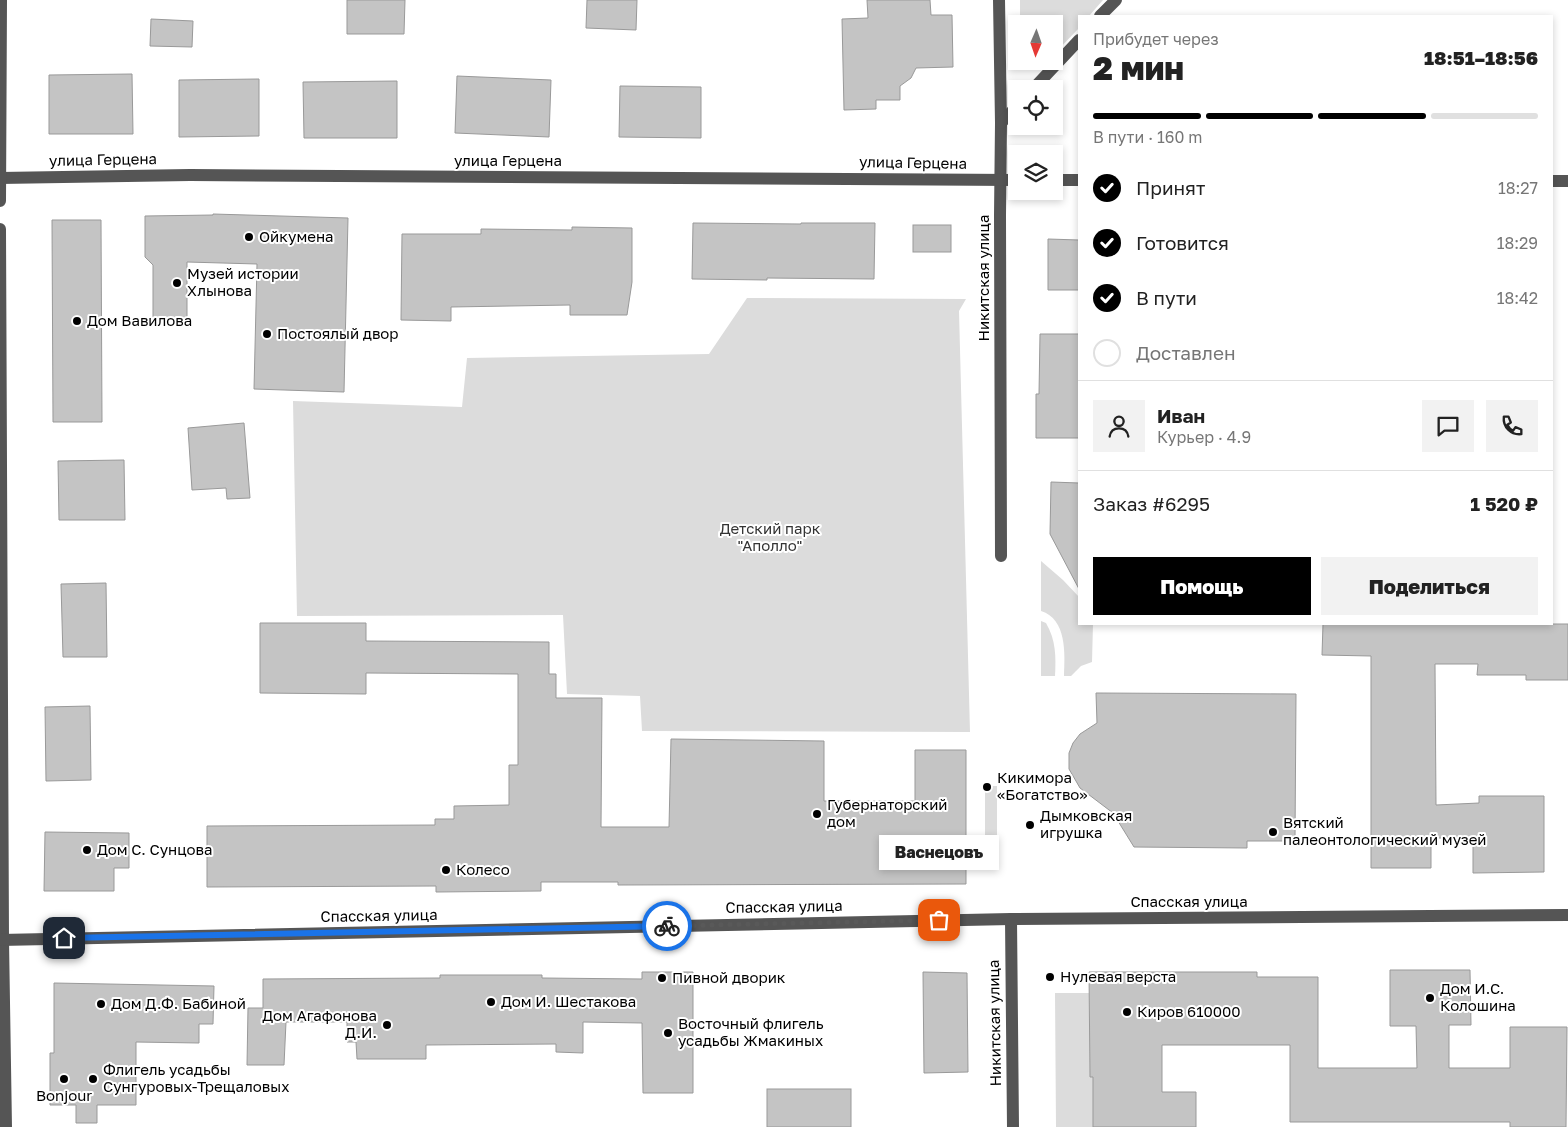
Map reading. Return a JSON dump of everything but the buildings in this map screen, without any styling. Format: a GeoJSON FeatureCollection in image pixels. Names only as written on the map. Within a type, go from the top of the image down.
{"type":"FeatureCollection","features":[{"type":"Feature","properties":{"kind":"street"},"geometry":{"type":"LineString","coordinates":[[0,201],[1,0]]}},
{"type":"Feature","properties":{"kind":"street","name":"Никитская улица"},"geometry":{"type":"LineString","coordinates":[[999,0],[1001,122],[1001,556]]}},
{"type":"Feature","properties":{"kind":"street"},"geometry":{"type":"LineString","coordinates":[[1101,15],[1116,0]]}},
{"type":"Feature","properties":{"kind":"street"},"geometry":{"type":"LineString","coordinates":[[1041,80],[1078,41]]}},
{"type":"Feature","properties":{"kind":"street"},"geometry":{"type":"LineString","coordinates":[[1001,122],[1008,115]]}},
{"type":"Feature","properties":{"kind":"street","name":"улица Герцена"},"geometry":{"type":"LineString","coordinates":[[0,178],[190,175],[1008,180]]}},
{"type":"Feature","properties":{"kind":"street"},"geometry":{"type":"LineString","coordinates":[[1063,180],[1078,180]]}},
{"type":"Feature","properties":{"kind":"street"},"geometry":{"type":"LineString","coordinates":[[1553,181],[1568,181]]}},
{"type":"Feature","properties":{"kind":"street"},"geometry":{"type":"LineString","coordinates":[[0,230],[1,940],[6,1127]]}},
{"type":"Feature","properties":{"kind":"street","name":"Спасская улица"},"geometry":{"type":"LineString","coordinates":[[1,940],[1011,919],[1568,915]]}},
{"type":"Feature","properties":{"kind":"street","name":"Никитская улица"},"geometry":{"type":"LineString","coordinates":[[1011,919],[1013,1127]]}},
{"type":"Feature","properties":{"kind":"green space"},"geometry":{"type":"Polygon","coordinates":[[[1020,0],[1103,0],[1090,15],[1078,15],[1078,29],[1063,45],[1063,15],[1020,15],[1020,0]]]}},
{"type":"Feature","properties":{"kind":"green space","name":"Детский парк \"Аполло\""},"geometry":{"type":"Polygon","coordinates":[[[747,298],[966,299],[959,311],[970,732],[642,731],[640,696],[567,694],[563,615],[297,616],[293,401],[462,407],[467,358],[709,354],[747,298]]]}},
{"type":"Feature","properties":{"kind":"green space"},"geometry":{"type":"Polygon","coordinates":[[[1041,561],[1078,596],[1078,625],[1093,625],[1092,662],[1081,666],[1071,676],[1064,676],[1064,648],[1060,629],[1056,621],[1041,611],[1041,561]]]}},
{"type":"Feature","properties":{"kind":"green space"},"geometry":{"type":"Polygon","coordinates":[[[1041,621],[1046,623],[1054,642],[1055,676],[1041,676],[1041,621]]]}},
{"type":"Feature","properties":{"kind":"green space"},"geometry":{"type":"Polygon","coordinates":[[[985,786],[997,786],[997,851],[985,851],[985,786]]]}},
{"type":"Feature","properties":{"kind":"green space"},"geometry":{"type":"Polygon","coordinates":[[[1055,993],[1089,993],[1093,1127],[1056,1127],[1055,993]]]}},
{"type":"Feature","properties":{"kind":"way so far"},"geometry":{"type":"LineString","coordinates":[[667,926],[939,920]]}},
{"type":"Feature","properties":{"kind":"place","name":"Ойкумена"},"geometry":{"type":"Point","coordinates":[249,237]}},
{"type":"Feature","properties":{"kind":"place","name":"Музей истории Хлынова"},"geometry":{"type":"Point","coordinates":[177,283]}},
{"type":"Feature","properties":{"kind":"place","name":"Дом Вавилова"},"geometry":{"type":"Point","coordinates":[77,321]}},
{"type":"Feature","properties":{"kind":"place","name":"Постоялый двор"},"geometry":{"type":"Point","coordinates":[267,334]}},
{"type":"Feature","properties":{"kind":"place","name":"Кикимора «Богатство»"},"geometry":{"type":"Point","coordinates":[987,787]}},
{"type":"Feature","properties":{"kind":"place","name":"Губернаторский дом"},"geometry":{"type":"Point","coordinates":[817,814]}},
{"type":"Feature","properties":{"kind":"place","name":"Дымковская игрушка"},"geometry":{"type":"Point","coordinates":[1030,825]}},
{"type":"Feature","properties":{"kind":"place","name":"Вятский палеонтологический музей"},"geometry":{"type":"Point","coordinates":[1273,832]}},
{"type":"Feature","properties":{"kind":"place","name":"Дом С. Сунцова"},"geometry":{"type":"Point","coordinates":[87,850]}},
{"type":"Feature","properties":{"kind":"place","name":"Колесо"},"geometry":{"type":"Point","coordinates":[446,870]}},
{"type":"Feature","properties":{"kind":"place","name":"Васнецовъ"},"geometry":{"type":"Point","coordinates":[939,920]}},
{"type":"Feature","properties":{"kind":"place","name":"Нулевая верста"},"geometry":{"type":"Point","coordinates":[1050,977]}},
{"type":"Feature","properties":{"kind":"place","name":"Пивной дворик"},"geometry":{"type":"Point","coordinates":[662,978]}},
{"type":"Feature","properties":{"kind":"place","name":"Дом И.С. Колошина"},"geometry":{"type":"Point","coordinates":[1430,998]}},
{"type":"Feature","properties":{"kind":"place","name":"Дом И. Шестакова"},"geometry":{"type":"Point","coordinates":[491,1002]}},
{"type":"Feature","properties":{"kind":"place","name":"Дом Д.Ф. Бабиной"},"geometry":{"type":"Point","coordinates":[101,1004]}},
{"type":"Feature","properties":{"kind":"place","name":"Киров 610000"},"geometry":{"type":"Point","coordinates":[1127,1012]}},
{"type":"Feature","properties":{"kind":"place","name":"Дом Агафонова Д.И."},"geometry":{"type":"Point","coordinates":[387,1025]}},
{"type":"Feature","properties":{"kind":"place","name":"Восточный флигель усадьбы Жмакиных"},"geometry":{"type":"Point","coordinates":[668,1033]}},
{"type":"Feature","properties":{"kind":"place","name":"Bonjour"},"geometry":{"type":"Point","coordinates":[64,1079]}},
{"type":"Feature","properties":{"kind":"place","name":"Флигель усадьбы Сунгуровых-Трещаловых"},"geometry":{"type":"Point","coordinates":[93,1079]}},
{"type":"Feature","properties":{"kind":"route"},"geometry":{"type":"LineString","coordinates":[[64,938],[667,926]]}}]}
